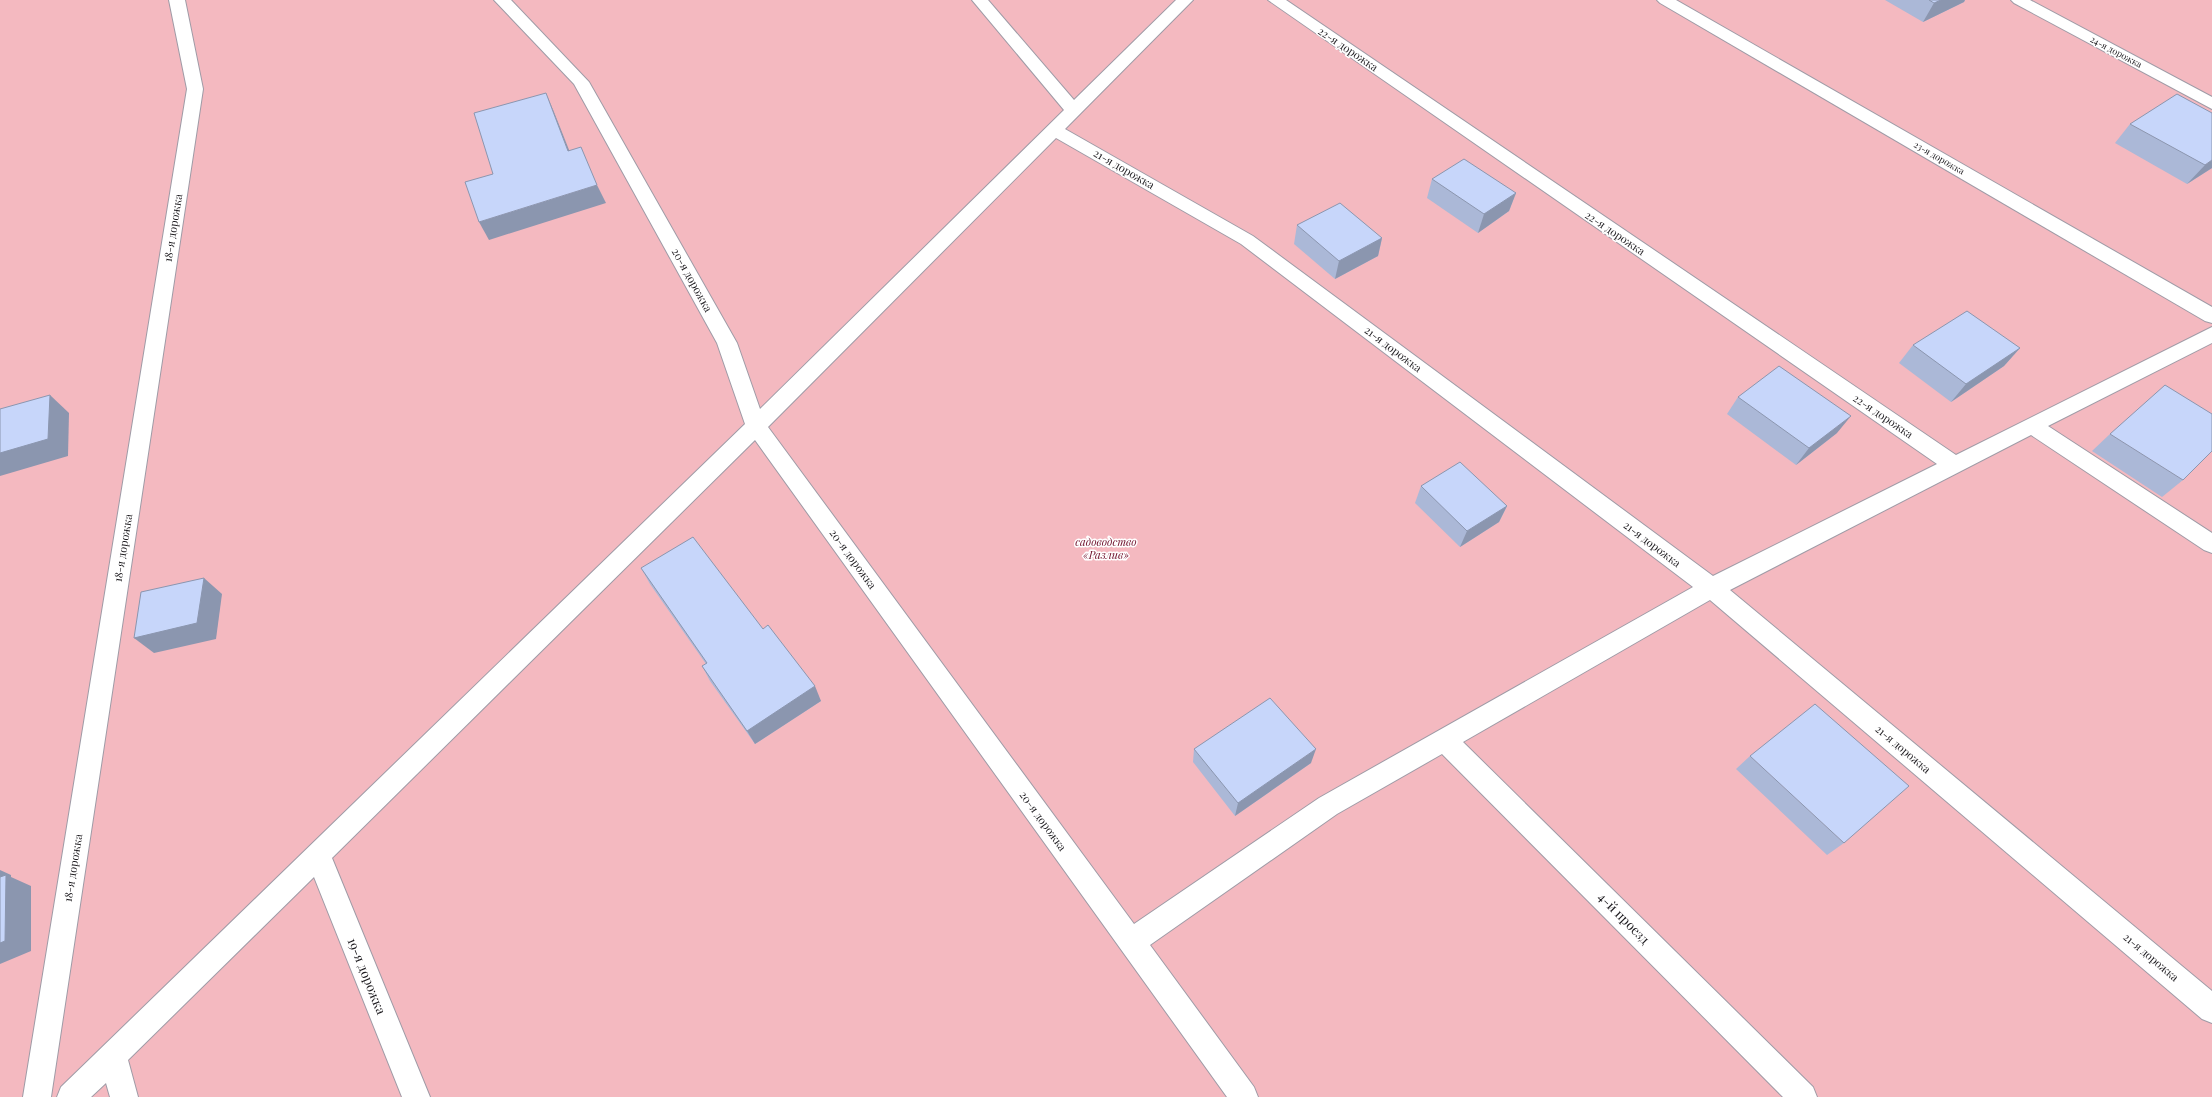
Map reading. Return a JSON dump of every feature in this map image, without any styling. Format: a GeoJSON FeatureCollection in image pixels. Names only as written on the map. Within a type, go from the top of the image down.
{"type":"FeatureCollection","features":[{"type":"Feature","properties":{"kind":"street","name":"18-я дорожка"},"geometry":{"type":"LineString","coordinates":[[37,1097],[195,89],[177,0]]}},
{"type":"Feature","properties":{"kind":"street","name":"20-я дорожка"},"geometry":{"type":"LineString","coordinates":[[502,0],[581,82],[727,343],[756,426],[1244,1097]]}},
{"type":"Feature","properties":{"kind":"street"},"geometry":{"type":"LineString","coordinates":[[980,0],[1074,111]]}},
{"type":"Feature","properties":{"kind":"street"},"geometry":{"type":"LineString","coordinates":[[71,1097],[756,426],[1185,0]]}},
{"type":"Feature","properties":{"kind":"street","name":"22-я дорожка"},"geometry":{"type":"LineString","coordinates":[[1276,0],[1954,465]]}},
{"type":"Feature","properties":{"kind":"street","name":"23-я дорожка"},"geometry":{"type":"LineString","coordinates":[[1665,0],[2212,316]]}},
{"type":"Feature","properties":{"kind":"street","name":"24-я дорожка"},"geometry":{"type":"LineString","coordinates":[[2019,0],[2212,104]]}},
{"type":"Feature","properties":{"kind":"street","name":"21-я дорожка"},"geometry":{"type":"LineString","coordinates":[[1055,130],[1247,240],[1712,588],[2212,1009]]}},
{"type":"Feature","properties":{"kind":"street"},"geometry":{"type":"LineString","coordinates":[[1132,942],[1328,806],[1712,588],[2212,334]]}},
{"type":"Feature","properties":{"kind":"street"},"geometry":{"type":"LineString","coordinates":[[2032,426],[2212,544]]}},
{"type":"Feature","properties":{"kind":"street","name":"4-й проезд"},"geometry":{"type":"LineString","coordinates":[[1444,739],[1803,1097]]}},
{"type":"Feature","properties":{"kind":"street","name":"19-я дорожка"},"geometry":{"type":"LineString","coordinates":[[318,855],[416,1097]]}},
{"type":"Feature","properties":{"kind":"street"},"geometry":{"type":"LineString","coordinates":[[113,1056],[124,1097]]}},
{"type":"Feature","properties":{"kind":"green space","name":"садоводство «Разлив»"},"geometry":{"type":"Polygon","coordinates":[[[0,0],[2212,0],[2212,1097],[0,1097],[0,0]]]}},
{"type":"Feature","properties":{"kind":"building"},"geometry":{"type":"Polygon","coordinates":[[[1929,0],[1941,0],[1934,3],[1929,0]]]}},
{"type":"Feature","properties":{"kind":"building"},"geometry":{"type":"Polygon","coordinates":[[[546,93],[568,151],[581,147],[597,185],[479,222],[465,182],[493,174],[474,113],[546,93]]]}},
{"type":"Feature","properties":{"kind":"building"},"geometry":{"type":"Polygon","coordinates":[[[2177,94],[2212,113],[2212,160],[2205,165],[2130,124],[2177,94]]]}},
{"type":"Feature","properties":{"kind":"building"},"geometry":{"type":"Polygon","coordinates":[[[1464,159],[1516,193],[1484,214],[1432,179],[1464,159]]]}},
{"type":"Feature","properties":{"kind":"building"},"geometry":{"type":"Polygon","coordinates":[[[1340,203],[1382,238],[1339,261],[1297,225],[1340,203]]]}},
{"type":"Feature","properties":{"kind":"building"},"geometry":{"type":"Polygon","coordinates":[[[1967,311],[2020,348],[1966,384],[1913,345],[1967,311]]]}},
{"type":"Feature","properties":{"kind":"building"},"geometry":{"type":"Polygon","coordinates":[[[1779,366],[1851,416],[1809,448],[1738,397],[1779,366]]]}},
{"type":"Feature","properties":{"kind":"building"},"geometry":{"type":"Polygon","coordinates":[[[2165,385],[2212,414],[2212,451],[2183,480],[2110,434],[2165,385]]]}},
{"type":"Feature","properties":{"kind":"building"},"geometry":{"type":"Polygon","coordinates":[[[50,395],[48,439],[0,453],[0,409],[50,395]]]}},
{"type":"Feature","properties":{"kind":"building"},"geometry":{"type":"Polygon","coordinates":[[[1460,462],[1507,506],[1467,531],[1421,486],[1460,462]]]}},
{"type":"Feature","properties":{"kind":"building"},"geometry":{"type":"Polygon","coordinates":[[[693,537],[763,629],[768,625],[815,686],[747,731],[702,666],[707,663],[641,568],[693,537]]]}},
{"type":"Feature","properties":{"kind":"building"},"geometry":{"type":"Polygon","coordinates":[[[204,578],[197,623],[134,638],[141,592],[204,578]]]}},
{"type":"Feature","properties":{"kind":"building"},"geometry":{"type":"Polygon","coordinates":[[[1270,698],[1316,749],[1238,803],[1194,749],[1270,698]]]}},
{"type":"Feature","properties":{"kind":"building"},"geometry":{"type":"Polygon","coordinates":[[[1815,704],[1909,786],[1844,843],[1750,756],[1815,704]]]}},
{"type":"Feature","properties":{"kind":"building"},"geometry":{"type":"Polygon","coordinates":[[[6,875],[5,941],[0,943],[0,877],[6,875]]]}}]}
